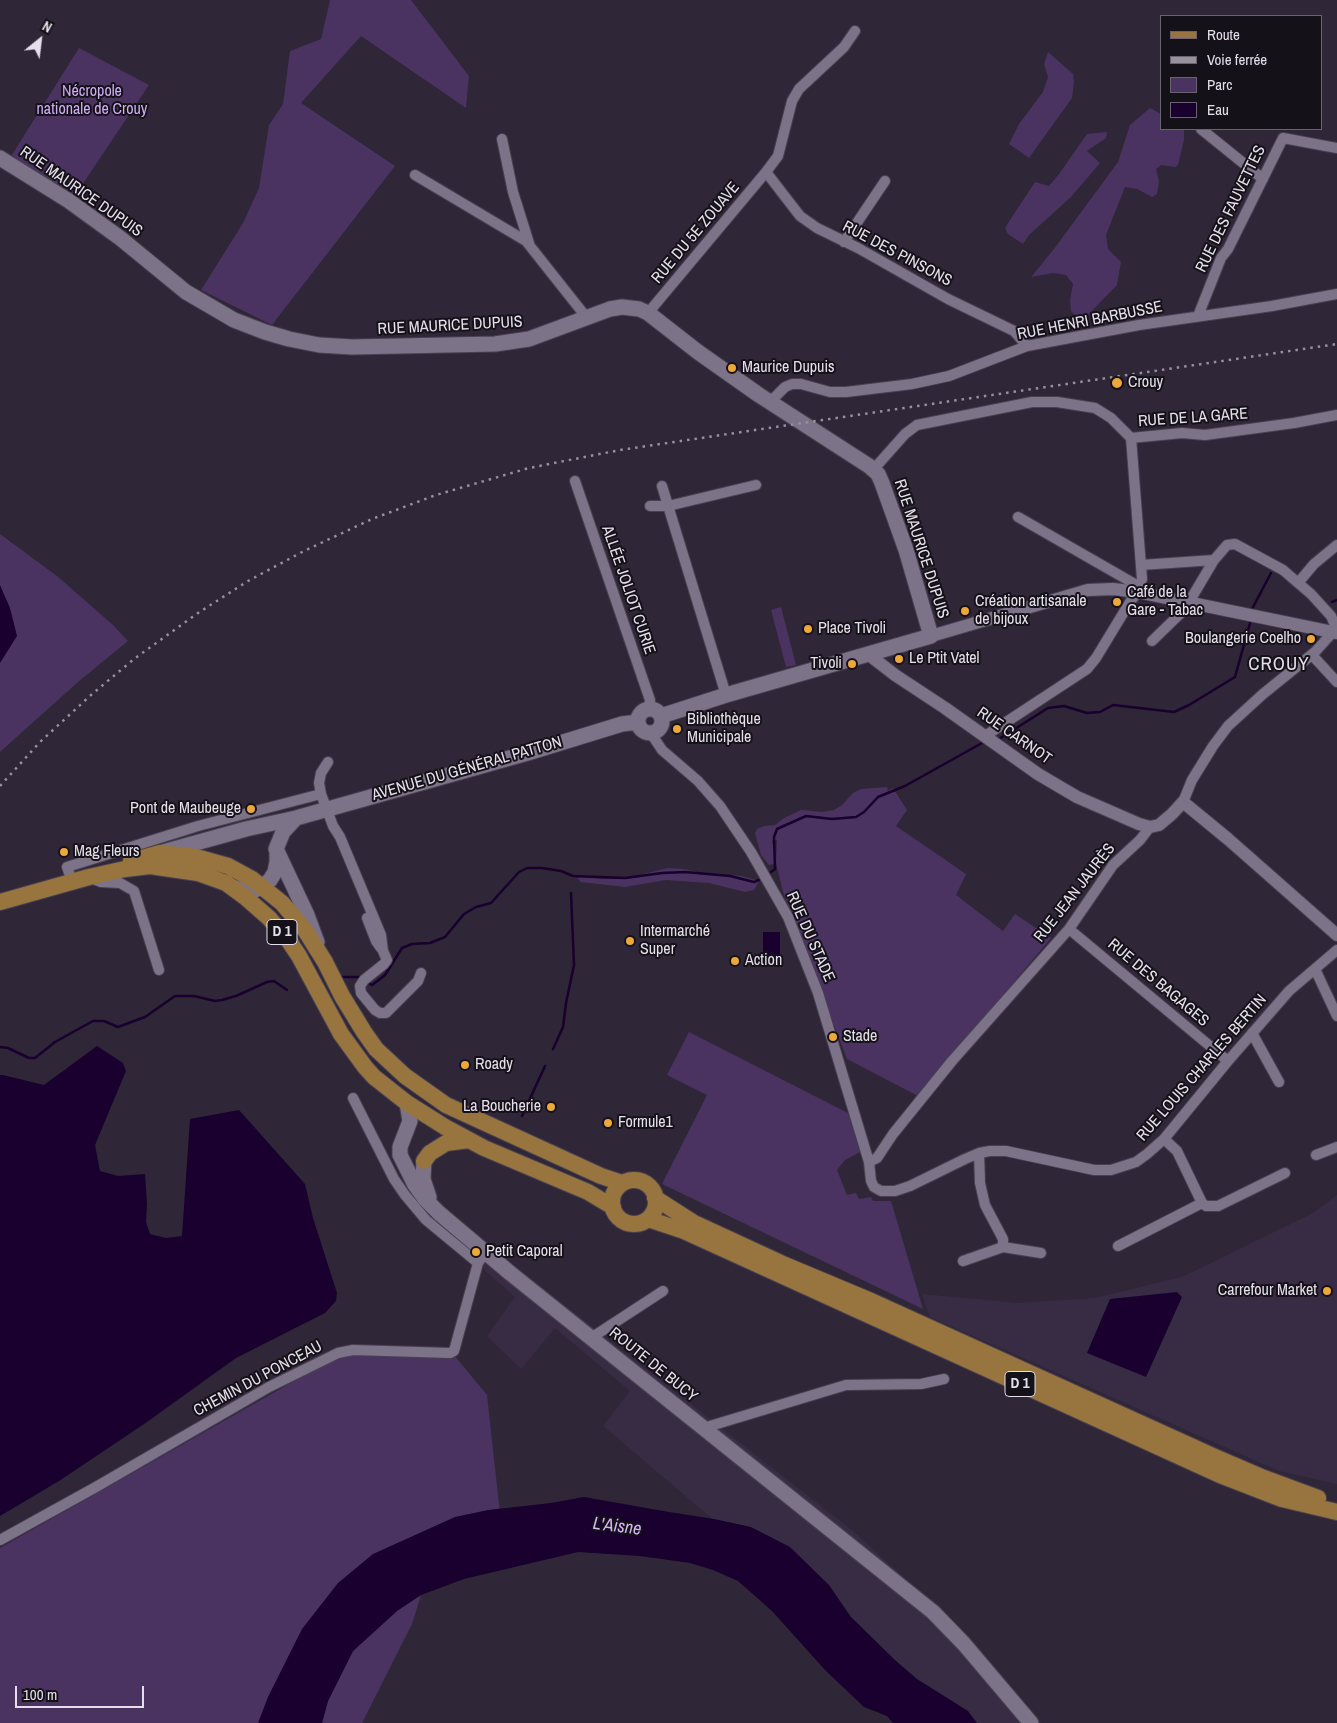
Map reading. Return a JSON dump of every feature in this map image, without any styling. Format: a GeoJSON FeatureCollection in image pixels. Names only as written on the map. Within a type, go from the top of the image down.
{"type":"FeatureCollection","features":[{"type":"Feature","properties":{"kind":"main road","name":"RUE MAURICE DUPUIS"},"geometry":{"type":"LineString","coordinates":[[0,158],[69,201],[120,238],[186,292],[208,306],[234,320],[289,339],[319,345],[365,347],[509,343],[540,336],[616,308],[634,308],[648,313],[698,352],[874,470],[882,483],[906,550],[931,636]]}},
{"type":"Feature","properties":{"kind":"main road"},"geometry":{"type":"LineString","coordinates":[[655,713],[662,720],[660,728],[653,732],[645,732],[638,722],[640,714],[643,712],[655,713],[726,695],[931,636]]}},
{"type":"Feature","properties":{"kind":"main road","name":"AVENUE DU GÉNÉRAL PATTON"},"geometry":{"type":"LineString","coordinates":[[246,829],[296,818],[531,752],[622,724],[638,722]]}},
{"type":"Feature","properties":{"kind":"main road"},"geometry":{"type":"LineString","coordinates":[[229,834],[218,847],[215,862],[219,875],[229,885],[245,891],[255,890],[270,880],[275,872],[278,862],[276,852],[283,832],[296,818]]}},
{"type":"Feature","properties":{"kind":"main road"},"geometry":{"type":"LineString","coordinates":[[160,853],[246,829],[259,831],[266,836],[283,863],[307,915],[325,962]]}},
{"type":"Feature","properties":{"kind":"main road","name":"D 1"},"geometry":{"type":"LineString","coordinates":[[89,877],[128,861],[160,853],[196,857],[239,871],[263,886],[282,903],[305,930],[325,962],[354,1017],[375,1048],[389,1062],[446,1105],[544,1151],[622,1183]]}},
{"type":"Feature","properties":{"kind":"main road","name":"D 1"},"geometry":{"type":"LineString","coordinates":[[0,902],[72,881],[125,869],[150,866],[198,873],[229,885],[269,918],[289,941],[341,1034],[365,1067],[407,1103],[469,1140],[588,1192],[613,1207]]}},
{"type":"Feature","properties":{"kind":"main road","name":"ROUTE DE BUCY"},"geometry":{"type":"LineString","coordinates":[[407,1103],[410,1121],[400,1147],[400,1156],[415,1185],[425,1199],[482,1258],[591,1338],[946,1623],[1031,1723]]}},
{"type":"Feature","properties":{"kind":"main road"},"geometry":{"type":"LineString","coordinates":[[424,1161],[430,1153],[446,1143],[469,1140]]}},
{"type":"Feature","properties":{"kind":"main road","name":"ROUTE DE BUCY"},"geometry":{"type":"LineString","coordinates":[[424,1161],[422,1170],[425,1189],[439,1213]]}},
{"type":"Feature","properties":{"kind":"main road"},"geometry":{"type":"LineString","coordinates":[[629,1181],[642,1182],[648,1185],[653,1191],[655,1198],[653,1213],[642,1222],[627,1222],[620,1219],[613,1207],[614,1193],[622,1183],[629,1181]]}},
{"type":"Feature","properties":{"kind":"main road","name":"D 1"},"geometry":{"type":"LineString","coordinates":[[655,1198],[694,1223],[1215,1458],[1313,1497],[1337,1504]]}},
{"type":"Feature","properties":{"kind":"main road","name":"D 1"},"geometry":{"type":"LineString","coordinates":[[648,1218],[684,1231],[1220,1475],[1282,1499],[1337,1512]]}},
{"type":"Feature","properties":{"kind":"street","name":"RUE DU 5E ZOUAVE"},"geometry":{"type":"LineString","coordinates":[[648,313],[778,156],[792,100],[799,89],[844,47],[855,31]]}},
{"type":"Feature","properties":{"kind":"street"},"geometry":{"type":"LineString","coordinates":[[1202,130],[1263,179]]}},
{"type":"Feature","properties":{"kind":"street","name":"RUE DES FAUVETTES"},"geometry":{"type":"LineString","coordinates":[[1198,316],[1221,258],[1228,249],[1283,138],[1337,148]]}},
{"type":"Feature","properties":{"kind":"street"},"geometry":{"type":"LineString","coordinates":[[502,139],[513,192],[530,244]]}},
{"type":"Feature","properties":{"kind":"street","name":"RUE DES PINSONS"},"geometry":{"type":"LineString","coordinates":[[766,172],[800,216],[817,228],[1014,331],[1027,346]]}},
{"type":"Feature","properties":{"kind":"street"},"geometry":{"type":"LineString","coordinates":[[414,175],[530,244],[587,318]]}},
{"type":"Feature","properties":{"kind":"street"},"geometry":{"type":"LineString","coordinates":[[844,242],[885,181]]}},
{"type":"Feature","properties":{"kind":"street","name":"RUE HENRI BARBUSSE"},"geometry":{"type":"LineString","coordinates":[[770,402],[785,387],[792,384],[801,384],[830,392],[898,386],[949,376],[1027,346],[1138,325],[1272,306],[1337,294]]}},
{"type":"Feature","properties":{"kind":"street","name":"RUE DE LA GARE"},"geometry":{"type":"LineString","coordinates":[[874,470],[905,434],[917,425],[1032,402],[1058,402],[1095,408],[1111,418],[1131,438],[1182,434],[1205,435],[1337,415]]}},
{"type":"Feature","properties":{"kind":"street"},"geometry":{"type":"LineString","coordinates":[[985,736],[1064,682],[1087,669],[1139,590],[1142,579],[1131,438]]}},
{"type":"Feature","properties":{"kind":"street","name":"ALLÉE JOLIOT CURIE"},"geometry":{"type":"LineString","coordinates":[[575,481],[655,713]]}},
{"type":"Feature","properties":{"kind":"street"},"geometry":{"type":"LineString","coordinates":[[650,506],[668,506],[756,485]]}},
{"type":"Feature","properties":{"kind":"street"},"geometry":{"type":"LineString","coordinates":[[662,486],[726,695]]}},
{"type":"Feature","properties":{"kind":"street"},"geometry":{"type":"LineString","coordinates":[[1018,516],[1139,590]]}},
{"type":"Feature","properties":{"kind":"street"},"geometry":{"type":"LineString","coordinates":[[931,636],[1088,590],[1113,589],[1139,590],[1190,603],[1335,633],[1331,616],[1311,594],[1283,570],[1235,544],[1227,545],[1214,560],[1190,603],[1152,641]]}},
{"type":"Feature","properties":{"kind":"street"},"geometry":{"type":"LineString","coordinates":[[1298,583],[1314,564],[1337,545]]}},
{"type":"Feature","properties":{"kind":"street"},"geometry":{"type":"LineString","coordinates":[[1141,565],[1214,560]]}},
{"type":"Feature","properties":{"kind":"street","name":"RUE JEAN JAURÈS"},"geometry":{"type":"LineString","coordinates":[[869,1162],[877,1158],[893,1134],[952,1061],[1069,929],[1113,865],[1140,840],[1150,827],[1159,825],[1183,802],[1192,780],[1228,726],[1263,694],[1312,655],[1335,633]]}},
{"type":"Feature","properties":{"kind":"street","name":"RUE CARNOT"},"geometry":{"type":"LineString","coordinates":[[871,653],[873,658],[884,667],[1038,774],[1077,797],[1150,827]]}},
{"type":"Feature","properties":{"kind":"street"},"geometry":{"type":"LineString","coordinates":[[1312,655],[1337,682]]}},
{"type":"Feature","properties":{"kind":"street","name":"RUE DU STADE"},"geometry":{"type":"LineString","coordinates":[[653,732],[654,738],[662,750],[698,781],[720,806],[752,852],[788,917],[818,993],[869,1162],[871,1181],[874,1187]]}},
{"type":"Feature","properties":{"kind":"street"},"geometry":{"type":"LineString","coordinates":[[328,762],[321,773],[319,784],[333,826],[334,838],[376,942],[384,951],[387,960],[364,980],[360,986],[361,993],[375,1010],[380,1013],[386,1013],[418,981],[421,973]]}},
{"type":"Feature","properties":{"kind":"street"},"geometry":{"type":"LineString","coordinates":[[72,881],[67,867],[198,826],[321,794]]}},
{"type":"Feature","properties":{"kind":"street"},"geometry":{"type":"LineString","coordinates":[[1183,802],[1228,838],[1337,935]]}},
{"type":"Feature","properties":{"kind":"street"},"geometry":{"type":"LineString","coordinates":[[89,877],[101,882],[120,883],[134,890],[158,970]]}},
{"type":"Feature","properties":{"kind":"street","name":"RUE DES BAGAGES"},"geometry":{"type":"LineString","coordinates":[[1069,929],[1228,1061]]}},
{"type":"Feature","properties":{"kind":"street","name":"RUE LOUIS CHARLES BERTIN"},"geometry":{"type":"LineString","coordinates":[[874,1187],[886,1192],[910,1186],[979,1154],[1006,1151],[1094,1170],[1111,1170],[1136,1162],[1164,1139],[1289,991],[1337,950]]}},
{"type":"Feature","properties":{"kind":"street"},"geometry":{"type":"LineString","coordinates":[[1316,968],[1337,1016]]}},
{"type":"Feature","properties":{"kind":"street"},"geometry":{"type":"LineString","coordinates":[[1252,1033],[1279,1082]]}},
{"type":"Feature","properties":{"kind":"street","name":"ROUTE DE BUCY"},"geometry":{"type":"LineString","coordinates":[[353,1098],[394,1179],[405,1195],[426,1220],[482,1258]]}},
{"type":"Feature","properties":{"kind":"street"},"geometry":{"type":"LineString","coordinates":[[1164,1139],[1176,1151],[1202,1203],[1206,1206],[1218,1206],[1285,1173]]}},
{"type":"Feature","properties":{"kind":"street"},"geometry":{"type":"LineString","coordinates":[[1316,1155],[1337,1147]]}},
{"type":"Feature","properties":{"kind":"street"},"geometry":{"type":"LineString","coordinates":[[979,1154],[980,1182],[985,1205],[1003,1239],[1003,1247]]}},
{"type":"Feature","properties":{"kind":"street"},"geometry":{"type":"LineString","coordinates":[[1118,1246],[1202,1203]]}},
{"type":"Feature","properties":{"kind":"street"},"geometry":{"type":"LineString","coordinates":[[963,1261],[1003,1247],[1042,1253]]}},
{"type":"Feature","properties":{"kind":"street","name":"CHEMIN DU PONCEAU"},"geometry":{"type":"LineString","coordinates":[[0,1540],[269,1387],[338,1353],[353,1350],[450,1354],[454,1351],[482,1258]]}},
{"type":"Feature","properties":{"kind":"street"},"geometry":{"type":"LineString","coordinates":[[591,1338],[663,1291]]}},
{"type":"Feature","properties":{"kind":"street"},"geometry":{"type":"LineString","coordinates":[[707,1430],[710,1426],[846,1385],[921,1384],[944,1379]]}},
{"type":"Feature","properties":{"kind":"shaded area"},"geometry":{"type":"Polygon","coordinates":[[[1337,1195],[1337,1484],[1279,1471],[930,1317],[922,1294],[1018,1303],[1095,1298],[1182,1277],[1313,1213],[1337,1195]]]}},
{"type":"Feature","properties":{"kind":"shaded area"},"geometry":{"type":"Polygon","coordinates":[[[489,1246],[853,1531],[967,1635],[1041,1723],[954,1723],[603,1426],[630,1391],[555,1328],[521,1369],[487,1336],[515,1297],[482,1268],[489,1246]]]}},
{"type":"Feature","properties":{"kind":"green space"},"geometry":{"type":"Polygon","coordinates":[[[330,0],[411,0],[469,76],[466,108],[361,36],[301,103],[395,166],[272,325],[201,290],[243,223],[259,188],[269,125],[283,104],[290,51],[321,39],[330,0]]]}},
{"type":"Feature","properties":{"kind":"green space","name":"Nécropole nationale de Crouy"},"geometry":{"type":"Polygon","coordinates":[[[79,48],[149,85],[74,197],[10,158],[79,48]]]}},
{"type":"Feature","properties":{"kind":"green space"},"geometry":{"type":"Polygon","coordinates":[[[1048,52],[1073,74],[1072,98],[1029,158],[1009,144],[1019,124],[1043,92],[1048,77],[1044,64],[1048,52]]]}},
{"type":"Feature","properties":{"kind":"green space"},"geometry":{"type":"Polygon","coordinates":[[[1150,108],[1160,113],[1160,130],[1184,130],[1184,140],[1178,165],[1175,167],[1161,165],[1156,169],[1159,181],[1157,194],[1152,197],[1137,189],[1125,187],[1106,235],[1108,249],[1121,262],[1117,285],[1087,316],[1077,317],[1071,311],[1070,300],[1073,284],[1066,275],[1053,273],[1031,277],[1118,162],[1130,125],[1150,108]]]}},
{"type":"Feature","properties":{"kind":"green space"},"geometry":{"type":"Polygon","coordinates":[[[1107,132],[1106,138],[1087,151],[1100,163],[1071,197],[1029,235],[1023,244],[1008,234],[1005,228],[1035,182],[1049,186],[1087,134],[1107,132]]]}},
{"type":"Feature","properties":{"kind":"green space"},"geometry":{"type":"Polygon","coordinates":[[[0,534],[57,576],[113,625],[128,641],[78,682],[0,752],[0,534]]]}},
{"type":"Feature","properties":{"kind":"green space"},"geometry":{"type":"Polygon","coordinates":[[[781,607],[796,665],[786,667],[771,610],[781,607]]]}},
{"type":"Feature","properties":{"kind":"green space"},"geometry":{"type":"Polygon","coordinates":[[[887,787],[888,791],[893,788],[907,810],[896,826],[966,874],[956,895],[1003,931],[1015,914],[1051,938],[918,1096],[847,1059],[783,892],[776,863],[777,840],[772,841],[776,858],[775,864],[769,865],[761,855],[755,833],[757,829],[775,825],[784,818],[801,810],[822,812],[834,810],[842,805],[853,793],[861,789],[887,787]]]}},
{"type":"Feature","properties":{"kind":"green space"},"geometry":{"type":"Polygon","coordinates":[[[668,868],[742,876],[759,881],[754,890],[745,892],[709,883],[666,880],[625,887],[581,882],[578,879],[579,877],[606,879],[632,877],[668,868]]]}},
{"type":"Feature","properties":{"kind":"green space"},"geometry":{"type":"Polygon","coordinates":[[[689,1032],[848,1113],[860,1152],[845,1160],[837,1170],[847,1195],[856,1193],[859,1199],[871,1197],[873,1201],[891,1201],[923,1309],[662,1184],[707,1095],[667,1075],[689,1032]]]}},
{"type":"Feature","properties":{"kind":"green space"},"geometry":{"type":"Polygon","coordinates":[[[342,1354],[454,1355],[487,1395],[501,1522],[434,1548],[293,1723],[0,1723],[0,1548],[342,1354]]]}},
{"type":"Feature","properties":{"kind":"green space"},"geometry":{"type":"Polygon","coordinates":[[[421,1595],[412,1624],[362,1723],[322,1723],[328,1701],[353,1651],[397,1611],[421,1595]]]}},
{"type":"Feature","properties":{"kind":"water"},"geometry":{"type":"Polygon","coordinates":[[[0,585],[10,608],[17,636],[0,663],[0,585]]]}},
{"type":"Feature","properties":{"kind":"water"},"geometry":{"type":"Polygon","coordinates":[[[763,932],[780,932],[780,961],[763,962],[763,932]]]}},
{"type":"Feature","properties":{"kind":"water"},"geometry":{"type":"Polygon","coordinates":[[[97,1046],[123,1063],[126,1071],[95,1145],[100,1171],[118,1176],[145,1174],[146,1222],[150,1234],[166,1238],[182,1236],[190,1119],[239,1110],[305,1184],[313,1218],[337,1293],[336,1301],[325,1313],[236,1358],[147,1422],[59,1481],[0,1516],[0,1075],[44,1085],[97,1046]]]}},
{"type":"Feature","properties":{"kind":"water"},"geometry":{"type":"Polygon","coordinates":[[[1177,1292],[1182,1297],[1146,1377],[1087,1353],[1110,1299],[1177,1292]]]}},
{"type":"Feature","properties":{"kind":"water","name":"L'Aisne"},"geometry":{"type":"Polygon","coordinates":[[[584,1497],[751,1527],[790,1547],[829,1585],[851,1617],[895,1660],[917,1679],[968,1711],[977,1723],[893,1723],[887,1716],[864,1707],[825,1670],[772,1611],[738,1581],[713,1570],[690,1563],[640,1556],[578,1552],[464,1579],[421,1595],[397,1611],[353,1651],[328,1701],[322,1723],[258,1723],[268,1697],[302,1629],[338,1583],[373,1554],[455,1517],[488,1510],[551,1503],[584,1497]]]}},
{"type":"Feature","properties":{"kind":"waterway"},"geometry":{"type":"LineString","coordinates":[[1252,609],[1271,573]]}},
{"type":"Feature","properties":{"kind":"waterway"},"geometry":{"type":"LineString","coordinates":[[1332,602],[1337,600]]}},
{"type":"Feature","properties":{"kind":"waterway"},"geometry":{"type":"LineString","coordinates":[[999,739],[1048,708],[1064,706],[1087,713],[1100,712],[1113,705],[1174,712],[1235,677],[1250,623]]}},
{"type":"Feature","properties":{"kind":"waterway"},"geometry":{"type":"LineString","coordinates":[[771,872],[775,869],[774,837],[777,829],[806,816],[832,819],[856,817],[864,812],[878,797],[905,786],[982,743]]}},
{"type":"Feature","properties":{"kind":"waterway"},"geometry":{"type":"LineString","coordinates":[[370,984],[372,985],[385,975],[402,948],[412,944],[430,943],[445,937],[464,914],[476,907],[491,903],[519,872],[527,868],[561,871],[573,876],[625,878],[685,872],[730,876],[754,882],[759,880]]}},
{"type":"Feature","properties":{"kind":"waterway"},"geometry":{"type":"LineString","coordinates":[[553,1049],[563,1027],[574,965],[571,893]]}},
{"type":"Feature","properties":{"kind":"waterway"},"geometry":{"type":"LineString","coordinates":[[341,977],[360,977]]}},
{"type":"Feature","properties":{"kind":"waterway"},"geometry":{"type":"LineString","coordinates":[[0,1047],[8,1048],[29,1058],[35,1058],[55,1042],[93,1021],[104,1021],[118,1027],[145,1017],[175,996],[194,996],[215,1001],[222,1000],[274,981],[287,990]]}},
{"type":"Feature","properties":{"kind":"waterway"},"geometry":{"type":"LineString","coordinates":[[522,1116],[545,1066]]}},
{"type":"Feature","properties":{"kind":"railway"},"geometry":{"type":"LineString","coordinates":[[0,786],[40,742],[91,695],[134,659],[198,613],[248,581],[304,551],[372,519],[436,495],[529,468],[620,450],[1337,344]]}},
{"type":"Feature","properties":{"kind":"place","name":"Maurice Dupuis"},"geometry":{"type":"Point","coordinates":[732,368]}},
{"type":"Feature","properties":{"kind":"place","name":"Crouy"},"geometry":{"type":"Point","coordinates":[1117,383]}},
{"type":"Feature","properties":{"kind":"place","name":"Café de la Gare - Tabac"},"geometry":{"type":"Point","coordinates":[1117,602]}},
{"type":"Feature","properties":{"kind":"place","name":"Création artisanale de bijoux"},"geometry":{"type":"Point","coordinates":[965,611]}},
{"type":"Feature","properties":{"kind":"place","name":"Place Tivoli"},"geometry":{"type":"Point","coordinates":[808,629]}},
{"type":"Feature","properties":{"kind":"place","name":"Boulangerie Coelho"},"geometry":{"type":"Point","coordinates":[1311,639]}},
{"type":"Feature","properties":{"kind":"place","name":"Le Ptit Vatel"},"geometry":{"type":"Point","coordinates":[899,659]}},
{"type":"Feature","properties":{"kind":"place","name":"Tivoli"},"geometry":{"type":"Point","coordinates":[852,664]}},
{"type":"Feature","properties":{"kind":"place","name":"Bibliothèque Municipale"},"geometry":{"type":"Point","coordinates":[677,729]}},
{"type":"Feature","properties":{"kind":"place","name":"Pont de Maubeuge"},"geometry":{"type":"Point","coordinates":[251,809]}},
{"type":"Feature","properties":{"kind":"place","name":"Mag Fleurs"},"geometry":{"type":"Point","coordinates":[64,852]}},
{"type":"Feature","properties":{"kind":"place","name":"Intermarché Super"},"geometry":{"type":"Point","coordinates":[630,941]}},
{"type":"Feature","properties":{"kind":"place","name":"Action"},"geometry":{"type":"Point","coordinates":[735,961]}},
{"type":"Feature","properties":{"kind":"place","name":"Stade"},"geometry":{"type":"Point","coordinates":[833,1037]}},
{"type":"Feature","properties":{"kind":"place","name":"Roady"},"geometry":{"type":"Point","coordinates":[465,1065]}},
{"type":"Feature","properties":{"kind":"place","name":"La Boucherie"},"geometry":{"type":"Point","coordinates":[551,1107]}},
{"type":"Feature","properties":{"kind":"place","name":"Formule1"},"geometry":{"type":"Point","coordinates":[608,1123]}},
{"type":"Feature","properties":{"kind":"place","name":"Petit Caporal"},"geometry":{"type":"Point","coordinates":[476,1252]}},
{"type":"Feature","properties":{"kind":"place","name":"Carrefour Market"},"geometry":{"type":"Point","coordinates":[1327,1291]}},
{"type":"Feature","properties":{"kind":"district","name":"CROUY"},"geometry":{"type":"Point","coordinates":[1279,665]}}]}
